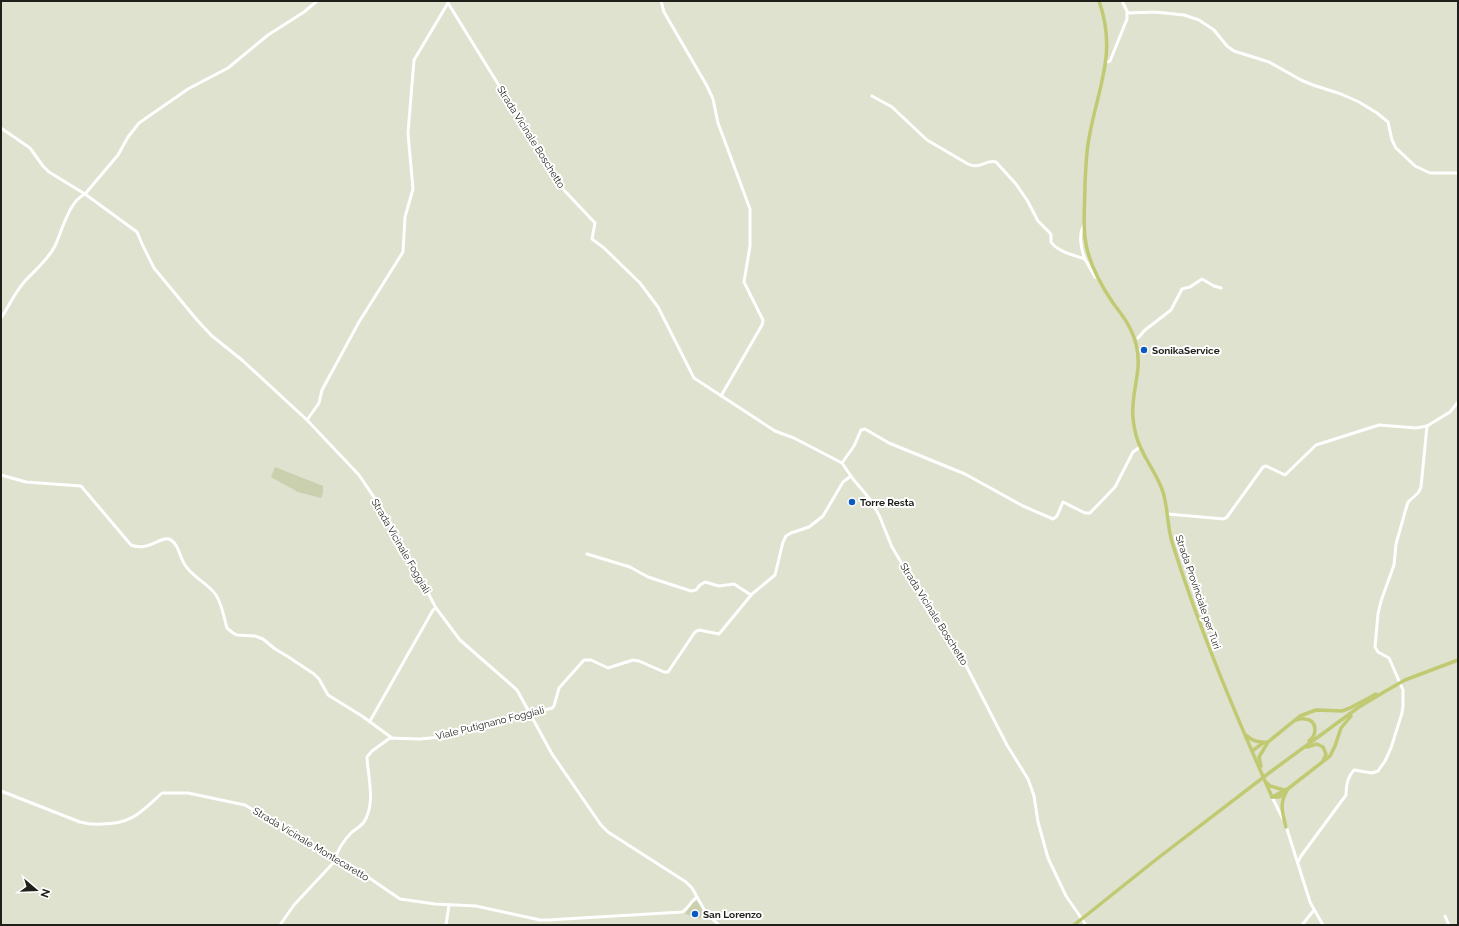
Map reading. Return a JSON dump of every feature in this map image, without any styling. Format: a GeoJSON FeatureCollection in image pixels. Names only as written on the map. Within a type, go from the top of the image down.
{"type":"FeatureCollection","features":[{"type":"Feature","properties":{"kind":"main road","name":"Strada Provinciale per Turi"},"geometry":{"type":"LineString","coordinates":[[1099,1],[1106,29],[1107,62],[1088,145],[1084,225],[1088,252],[1097,278],[1127,322],[1136,346],[1139,372],[1133,406],[1136,436],[1140,447],[1159,481],[1167,503],[1172,539],[1209,650],[1272,797]]}},
{"type":"Feature","properties":{"kind":"main road"},"geometry":{"type":"LineString","coordinates":[[1074,925],[1272,770],[1359,707],[1406,680],[1458,660]]}},
{"type":"Feature","properties":{"kind":"main road"},"geometry":{"type":"LineString","coordinates":[[1284,792],[1270,786],[1265,780],[1259,760],[1261,752],[1268,742],[1307,712],[1316,710],[1338,711],[1350,708],[1377,693],[1384,692]]}},
{"type":"Feature","properties":{"kind":"main road"},"geometry":{"type":"LineString","coordinates":[[1272,797],[1284,792],[1321,763],[1332,752],[1341,728],[1359,707]]}},
{"type":"Feature","properties":{"kind":"main road"},"geometry":{"type":"LineString","coordinates":[[1294,755],[1313,738],[1316,729],[1313,723],[1308,719],[1304,718],[1295,720]]}},
{"type":"Feature","properties":{"kind":"main road"},"geometry":{"type":"LineString","coordinates":[[1243,732],[1251,739],[1263,743]]}},
{"type":"Feature","properties":{"kind":"main road"},"geometry":{"type":"LineString","coordinates":[[1252,751],[1263,743],[1268,742]]}},
{"type":"Feature","properties":{"kind":"main road"},"geometry":{"type":"LineString","coordinates":[[1294,755],[1309,746],[1314,744],[1319,745],[1323,747],[1326,754],[1321,763]]}},
{"type":"Feature","properties":{"kind":"main road"},"geometry":{"type":"LineString","coordinates":[[1252,751],[1264,748]]}},
{"type":"Feature","properties":{"kind":"main road"},"geometry":{"type":"LineString","coordinates":[[1284,792],[1281,810],[1286,826]]}},
{"type":"Feature","properties":{"kind":"street"},"geometry":{"type":"LineString","coordinates":[[1,318],[25,281],[45,262],[55,245],[64,221],[76,202],[85,194],[118,155],[128,137],[139,123],[188,89],[228,68],[268,35],[304,12],[317,1]]}},
{"type":"Feature","properties":{"kind":"street"},"geometry":{"type":"LineString","coordinates":[[660,1],[664,12],[713,99],[718,122],[750,209],[750,246],[744,282],[763,320],[762,325],[721,396]]}},
{"type":"Feature","properties":{"kind":"street"},"geometry":{"type":"LineString","coordinates":[[1107,62],[1110,61],[1127,13],[1122,1]]}},
{"type":"Feature","properties":{"kind":"street"},"geometry":{"type":"LineString","coordinates":[[307,420],[319,403],[322,390],[359,322],[403,252],[405,217],[413,189],[408,133],[414,60],[448,2]]}},
{"type":"Feature","properties":{"kind":"street","name":"Strada Vicinale Boschetto"},"geometry":{"type":"LineString","coordinates":[[448,2],[563,189],[595,223],[592,239],[604,248],[640,283],[658,307],[694,378],[775,432],[794,438],[842,463],[874,505],[892,547],[943,633],[960,654],[1007,746],[1028,779],[1034,796],[1038,822],[1048,858],[1066,896],[1086,925]]}},
{"type":"Feature","properties":{"kind":"street"},"geometry":{"type":"LineString","coordinates":[[1127,13],[1155,12],[1184,15],[1199,20],[1214,30],[1227,46],[1234,51],[1269,62],[1301,80],[1341,94],[1359,102],[1377,113],[1388,122],[1392,140],[1396,148],[1415,166],[1430,173],[1458,173]]}},
{"type":"Feature","properties":{"kind":"street"},"geometry":{"type":"LineString","coordinates":[[872,96],[892,108],[927,140],[973,167],[992,161],[996,162],[1021,190],[1034,215],[1051,235],[1051,242],[1053,246],[1085,259]]}},
{"type":"Feature","properties":{"kind":"street","name":"Strada Vicinale Foggiali"},"geometry":{"type":"LineString","coordinates":[[1,128],[30,148],[49,172],[85,194],[137,232],[154,268],[197,320],[212,336],[242,360],[307,420],[359,475],[399,538],[436,608],[460,640],[514,687],[531,714],[552,754],[601,825],[608,832],[686,882],[706,912],[719,925]]}},
{"type":"Feature","properties":{"kind":"street"},"geometry":{"type":"LineString","coordinates":[[1084,225],[1082,228],[1081,242],[1085,259],[1097,278]]}},
{"type":"Feature","properties":{"kind":"street"},"geometry":{"type":"LineString","coordinates":[[1138,338],[1145,330],[1171,310],[1182,289],[1190,287],[1202,279],[1221,288]]}},
{"type":"Feature","properties":{"kind":"street"},"geometry":{"type":"LineString","coordinates":[[1168,514],[1224,519],[1227,517],[1263,467],[1266,466],[1285,475],[1316,445],[1379,425],[1416,428],[1427,426],[1450,412],[1458,402]]}},
{"type":"Feature","properties":{"kind":"street"},"geometry":{"type":"LineString","coordinates":[[1298,862],[1346,795],[1346,788],[1354,770],[1372,773],[1378,771],[1385,761],[1391,748],[1402,713],[1403,690],[1388,658],[1378,652],[1375,647],[1378,614],[1394,565],[1396,544],[1408,502],[1418,493],[1421,487],[1427,426]]}},
{"type":"Feature","properties":{"kind":"street"},"geometry":{"type":"LineString","coordinates":[[842,463],[854,446],[861,430],[865,429],[889,443],[965,474],[1023,506],[1053,519],[1057,516],[1063,502],[1085,513],[1090,513],[1115,487],[1133,452],[1140,447]]}},
{"type":"Feature","properties":{"kind":"street"},"geometry":{"type":"LineString","coordinates":[[1,475],[26,482],[81,486],[131,545],[140,547],[150,546],[166,538],[171,540],[186,567],[217,596],[227,628],[230,631],[237,635],[263,638],[275,650],[314,674],[319,679],[328,695],[370,721],[392,738],[369,754],[367,758],[370,790],[369,809],[362,824],[345,839],[332,866],[294,905],[280,925]]}},
{"type":"Feature","properties":{"kind":"street","name":"Viale Putignano Foggiali"},"geometry":{"type":"LineString","coordinates":[[392,738],[420,739],[441,737],[552,708],[554,706],[559,688],[584,660],[591,660],[608,668],[634,660],[664,672],[668,672],[695,632],[699,630],[719,634],[750,595],[775,575],[783,542],[786,536],[809,527],[823,516],[843,482],[851,476]]}},
{"type":"Feature","properties":{"kind":"street"},"geometry":{"type":"LineString","coordinates":[[586,554],[630,567],[648,577],[690,591],[696,590],[705,582],[719,586],[732,584],[737,585],[750,595]]}},
{"type":"Feature","properties":{"kind":"street"},"geometry":{"type":"LineString","coordinates":[[370,721],[432,610],[436,608]]}},
{"type":"Feature","properties":{"kind":"street","name":"Strada Vicinale Montecaretto"},"geometry":{"type":"LineString","coordinates":[[1,791],[91,825],[123,822],[141,812],[162,794],[195,794],[245,805],[336,859],[346,862],[400,899],[435,904],[476,906],[540,920],[548,920],[682,912],[685,911],[697,897]]}},
{"type":"Feature","properties":{"kind":"street","name":"Strada Provinciale per Turi"},"geometry":{"type":"LineString","coordinates":[[1272,797],[1286,826],[1305,888],[1314,910],[1323,925]]}},
{"type":"Feature","properties":{"kind":"street"},"geometry":{"type":"LineString","coordinates":[[446,925],[449,905]]}},
{"type":"Feature","properties":{"kind":"street"},"geometry":{"type":"LineString","coordinates":[[1302,925],[1314,910]]}},
{"type":"Feature","properties":{"kind":"street"},"geometry":{"type":"LineString","coordinates":[[1445,916],[1449,925]]}},
{"type":"Feature","properties":{"kind":"green space"},"geometry":{"type":"Polygon","coordinates":[[[275,467],[323,486],[321,498],[298,492],[271,477],[275,467]]]}},
{"type":"Feature","properties":{"kind":"green space"},"geometry":{"type":"Polygon","coordinates":[[[697,901],[707,916],[706,920],[685,914],[693,902],[697,901]]]}},
{"type":"Feature","properties":{"kind":"place","name":"SonikaService"},"geometry":{"type":"Point","coordinates":[1144,350]}},
{"type":"Feature","properties":{"kind":"place","name":"Torre Resta"},"geometry":{"type":"Point","coordinates":[852,502]}},
{"type":"Feature","properties":{"kind":"place","name":"San Lorenzo"},"geometry":{"type":"Point","coordinates":[695,914]}}]}
